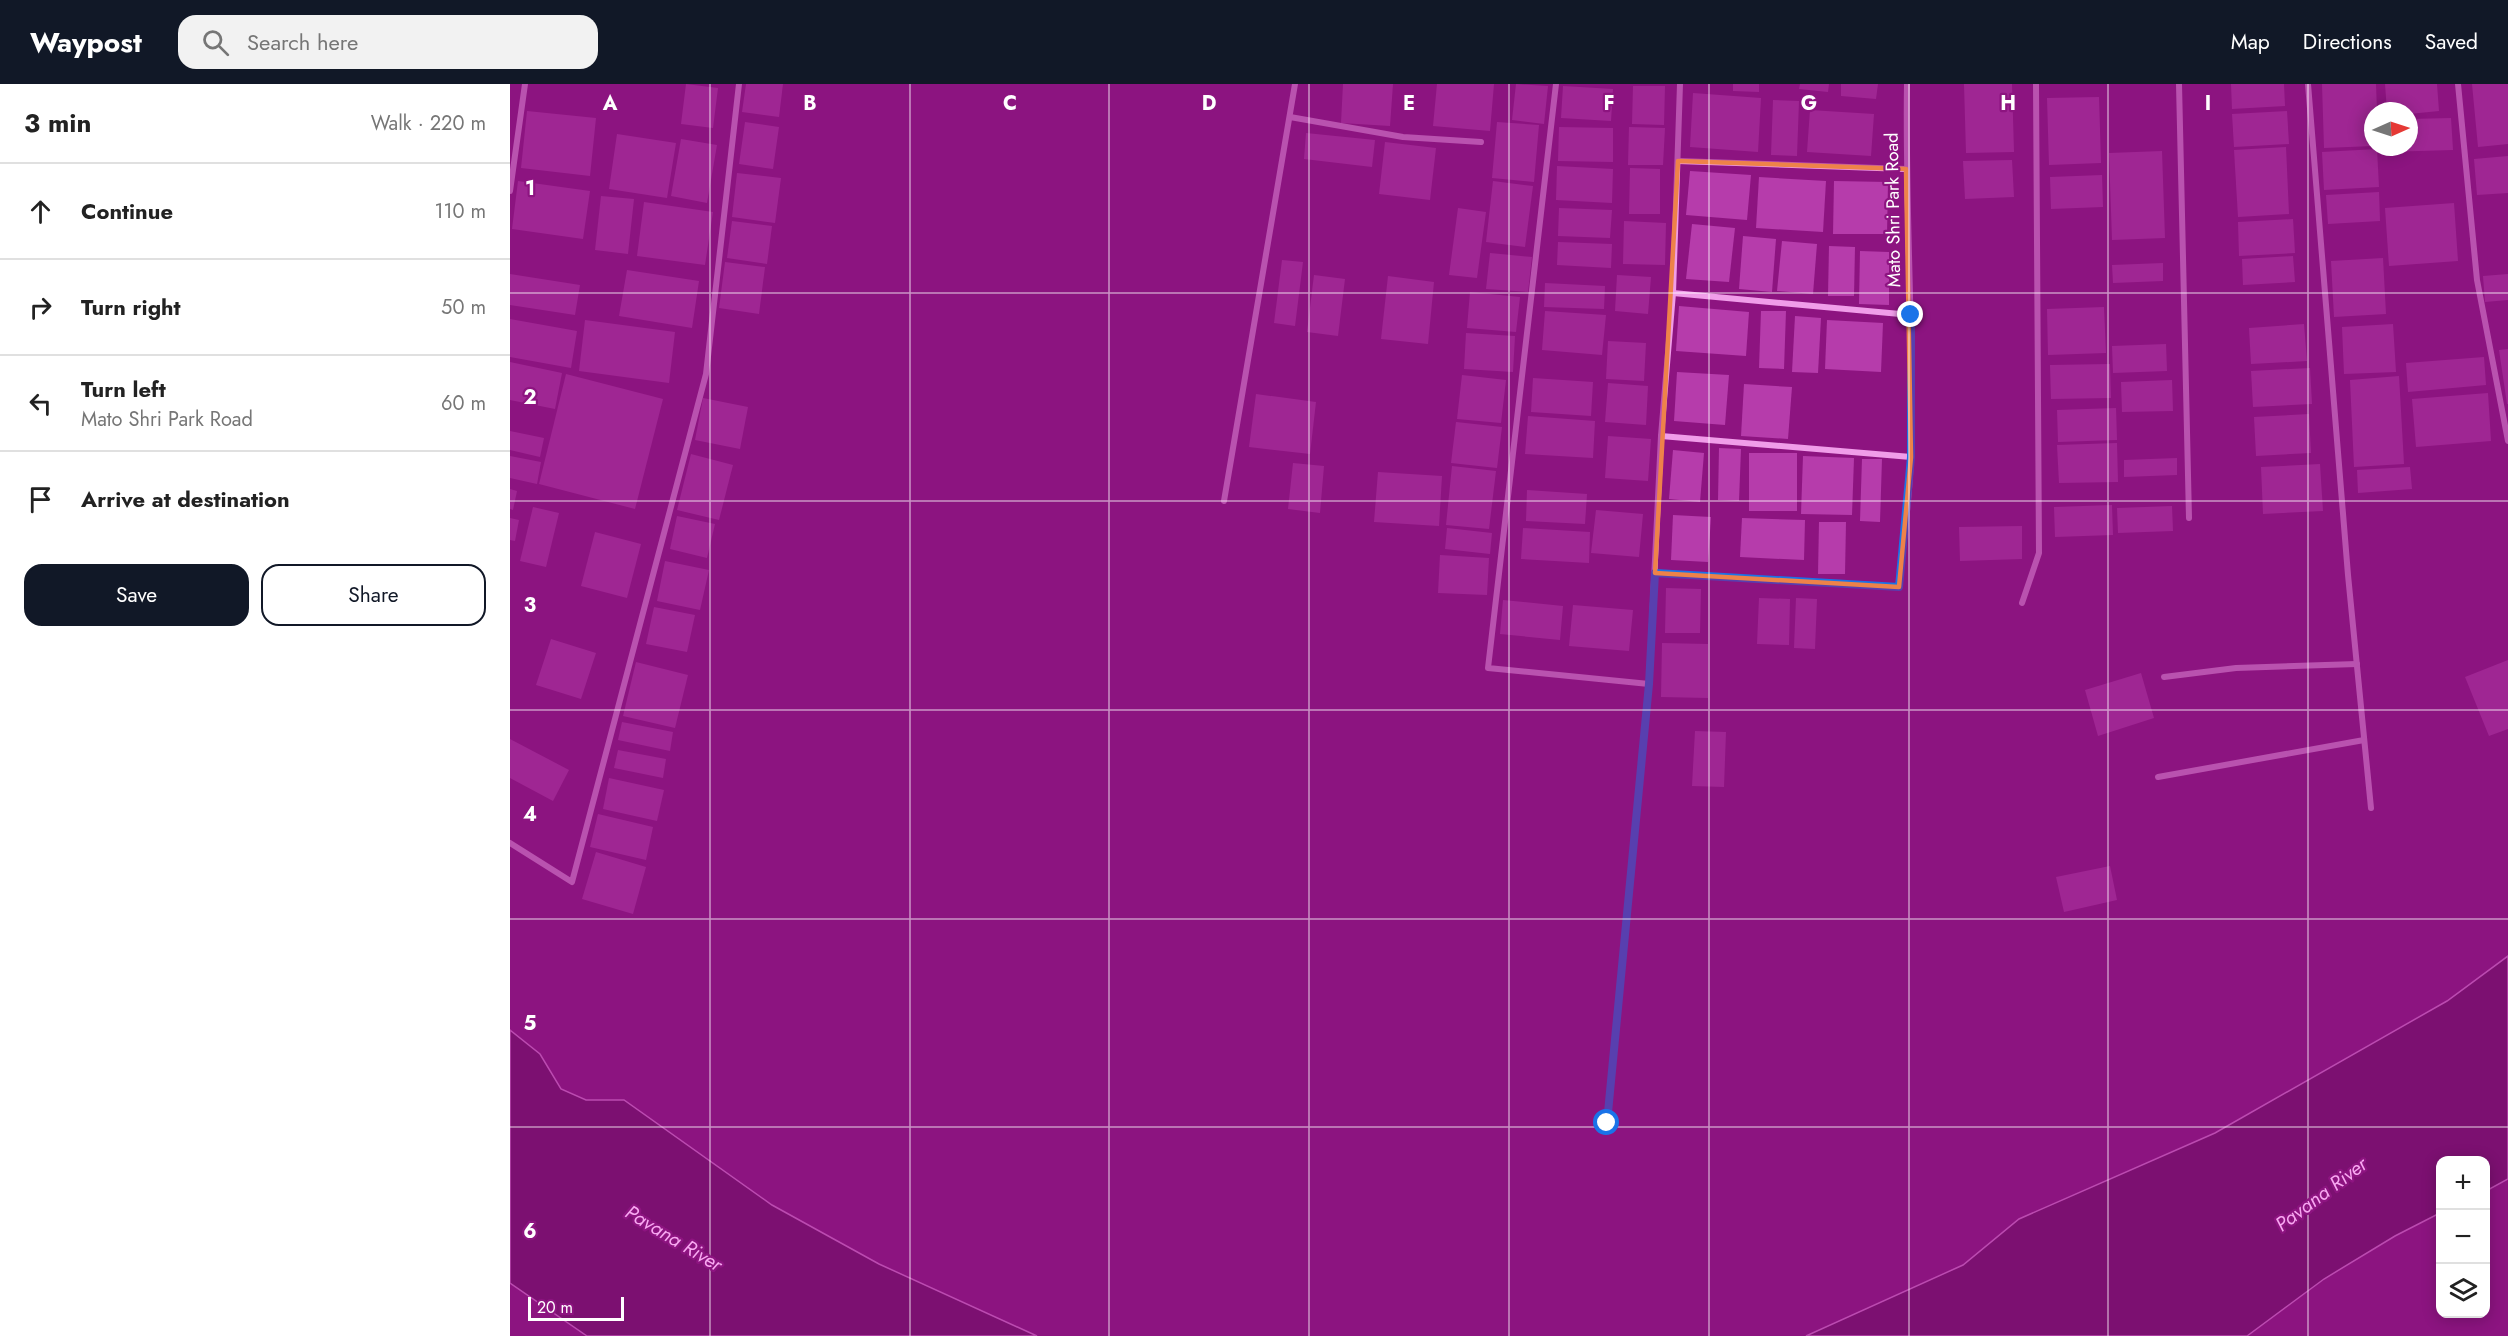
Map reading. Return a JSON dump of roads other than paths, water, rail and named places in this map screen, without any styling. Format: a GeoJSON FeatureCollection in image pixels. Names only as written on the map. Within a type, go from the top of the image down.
{"type":"FeatureCollection","features":[{"type":"Feature","properties":{"kind":"street"},"geometry":{"type":"LineString","coordinates":[[510,191],[525,84]]}},
{"type":"Feature","properties":{"kind":"street"},"geometry":{"type":"LineString","coordinates":[[510,843],[572,882],[706,374],[740,84]]}},
{"type":"Feature","properties":{"kind":"street"},"geometry":{"type":"LineString","coordinates":[[1224,501],[1295,84]]}},
{"type":"Feature","properties":{"kind":"street"},"geometry":{"type":"LineString","coordinates":[[1556,84],[1488,668],[1649,684]]}},
{"type":"Feature","properties":{"kind":"street"},"geometry":{"type":"LineString","coordinates":[[1607,1123],[1649,684],[1661,436],[1673,293],[1680,84]]}},
{"type":"Feature","properties":{"kind":"street","name":"Mato Shri Park Road"},"geometry":{"type":"LineString","coordinates":[[1655,573],[1899,587],[1911,457],[1911,315],[1906,169],[1907,84]]}},
{"type":"Feature","properties":{"kind":"street"},"geometry":{"type":"LineString","coordinates":[[2022,603],[2040,554],[2036,84]]}},
{"type":"Feature","properties":{"kind":"street"},"geometry":{"type":"LineString","coordinates":[[2179,84],[2188,518]]}},
{"type":"Feature","properties":{"kind":"street"},"geometry":{"type":"LineString","coordinates":[[2308,84],[2371,808]]}},
{"type":"Feature","properties":{"kind":"street"},"geometry":{"type":"LineString","coordinates":[[2458,84],[2477,280],[2508,441]]}},
{"type":"Feature","properties":{"kind":"street"},"geometry":{"type":"LineString","coordinates":[[1290,117],[1403,137],[1481,142]]}},
{"type":"Feature","properties":{"kind":"street"},"geometry":{"type":"LineString","coordinates":[[1678,161],[1906,169]]}},
{"type":"Feature","properties":{"kind":"street"},"geometry":{"type":"LineString","coordinates":[[1673,293],[1911,315]]}},
{"type":"Feature","properties":{"kind":"street"},"geometry":{"type":"LineString","coordinates":[[1661,436],[1911,457]]}},
{"type":"Feature","properties":{"kind":"street"},"geometry":{"type":"LineString","coordinates":[[2164,677],[2236,668],[2357,664]]}},
{"type":"Feature","properties":{"kind":"street"},"geometry":{"type":"LineString","coordinates":[[2158,777],[2364,740]]}},
{"type":"Feature","properties":{"kind":"water","name":"Pavana River"},"geometry":{"type":"Polygon","coordinates":[[[2508,956],[2508,1179],[2490,1189],[2490,1156],[2436,1156],[2436,1215],[2395,1236],[2324,1279],[2247,1336],[1806,1336],[1963,1265],[2019,1219],[2215,1133],[2447,1001],[2508,956]]]}},
{"type":"Feature","properties":{"kind":"water","name":"Pavana River"},"geometry":{"type":"Polygon","coordinates":[[[510,1030],[540,1054],[561,1089],[586,1100],[624,1100],[772,1205],[879,1264],[1037,1336],[587,1336],[510,1283],[510,1030]]]}}]}
